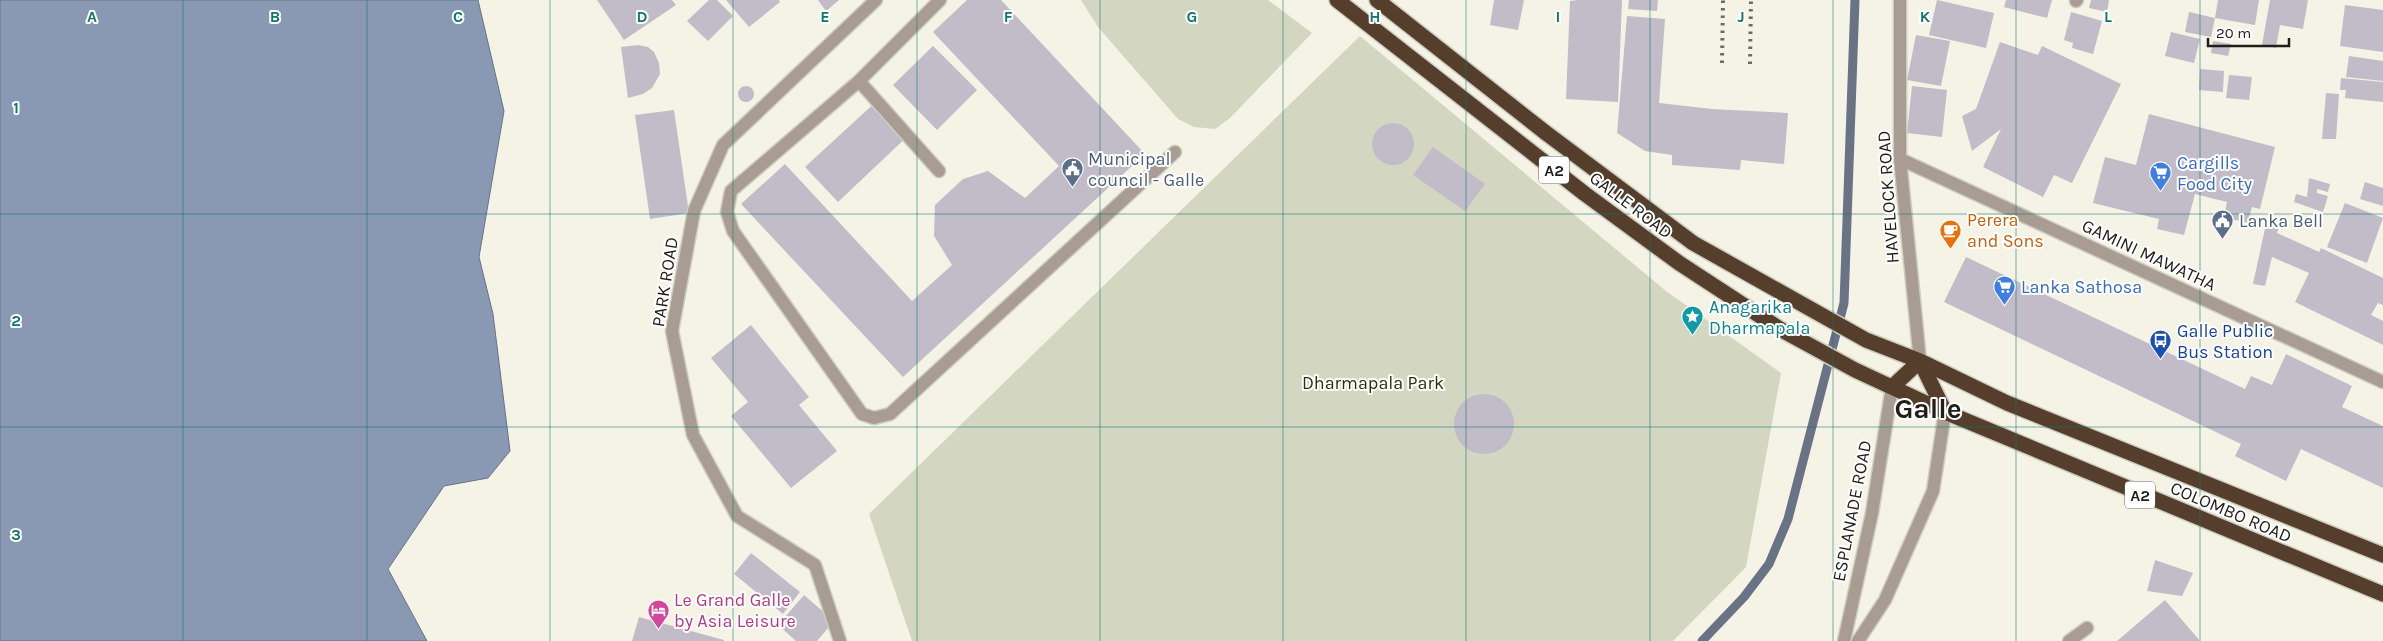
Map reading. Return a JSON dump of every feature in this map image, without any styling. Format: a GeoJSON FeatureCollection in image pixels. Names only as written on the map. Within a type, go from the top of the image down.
{"type":"FeatureCollection","features":[{"type":"Feature","properties":{"kind":"highway","name":"GALLE ROAD"},"geometry":{"type":"LineString","coordinates":[[1337,0],[1585,194],[1679,263],[1780,329],[1840,362],[1896,389]]}},
{"type":"Feature","properties":{"kind":"highway","name":"GALLE ROAD"},"geometry":{"type":"LineString","coordinates":[[1377,0],[1554,139],[1693,243],[1854,333],[1920,361]]}},
{"type":"Feature","properties":{"kind":"highway"},"geometry":{"type":"LineString","coordinates":[[1896,389],[1920,361],[1945,412]]}},
{"type":"Feature","properties":{"kind":"highway","name":"COLOMBO ROAD"},"geometry":{"type":"LineString","coordinates":[[1920,361],[2007,403],[2383,555]]}},
{"type":"Feature","properties":{"kind":"highway","name":"COLOMBO ROAD"},"geometry":{"type":"LineString","coordinates":[[1896,389],[1945,412],[2383,594]]}},
{"type":"Feature","properties":{"kind":"street","name":"PARK ROAD"},"geometry":{"type":"LineString","coordinates":[[840,641],[815,565],[737,516],[728,500],[694,435],[672,331],[694,211],[722,145],[876,0]]}},
{"type":"Feature","properties":{"kind":"street"},"geometry":{"type":"LineString","coordinates":[[940,0],[858,81],[731,191],[727,212],[733,231],[862,414],[874,418],[890,414],[1175,152]]}},
{"type":"Feature","properties":{"kind":"street","name":"HAVELOCK ROAD"},"geometry":{"type":"LineString","coordinates":[[1900,0],[1900,159],[1920,361]]}},
{"type":"Feature","properties":{"kind":"street"},"geometry":{"type":"LineString","coordinates":[[858,81],[939,171]]}},
{"type":"Feature","properties":{"kind":"street","name":"GAMINI MAWATHA"},"geometry":{"type":"LineString","coordinates":[[1900,159],[2383,382]]}},
{"type":"Feature","properties":{"kind":"street","name":"ESPLANADE ROAD"},"geometry":{"type":"LineString","coordinates":[[1844,641],[1872,513],[1896,389]]}},
{"type":"Feature","properties":{"kind":"street"},"geometry":{"type":"LineString","coordinates":[[1858,641],[1885,600],[1932,491],[1945,412]]}},
{"type":"Feature","properties":{"kind":"street"},"geometry":{"type":"LineString","coordinates":[[2069,641],[2087,628]]}},
{"type":"Feature","properties":{"kind":"green space"},"geometry":{"type":"Polygon","coordinates":[[[1081,0],[1268,0],[1312,33],[1230,118],[1215,129],[1194,127],[1178,119],[1098,27],[1081,0]]]}},
{"type":"Feature","properties":{"kind":"green space","name":"Dharmapala Park"},"geometry":{"type":"Polygon","coordinates":[[[1360,36],[1666,291],[1781,373],[1746,567],[1673,641],[912,641],[869,514],[1360,36]]]}},
{"type":"Feature","properties":{"kind":"water"},"geometry":{"type":"Polygon","coordinates":[[[0,0],[478,0],[504,111],[479,257],[493,314],[510,451],[488,478],[444,486],[388,569],[427,641],[0,641],[0,0]]]}},
{"type":"Feature","properties":{"kind":"building"},"geometry":{"type":"Polygon","coordinates":[[[597,0],[672,0],[676,5],[624,40],[597,0]]]}},
{"type":"Feature","properties":{"kind":"building"},"geometry":{"type":"Polygon","coordinates":[[[709,0],[717,0],[733,16],[708,41],[687,21],[709,0]]]}},
{"type":"Feature","properties":{"kind":"building"},"geometry":{"type":"Polygon","coordinates":[[[726,0],[779,0],[780,2],[749,27],[726,0]]]}},
{"type":"Feature","properties":{"kind":"building"},"geometry":{"type":"Polygon","coordinates":[[[818,0],[839,0],[826,11],[818,0]]]}},
{"type":"Feature","properties":{"kind":"building","name":"Municipal council - Galle"},"geometry":{"type":"Polygon","coordinates":[[[967,0],[1001,0],[1145,154],[903,377],[741,204],[785,164],[912,301],[952,265],[934,236],[935,205],[963,179],[988,171],[1025,198],[1059,166],[933,32],[967,0]]]}},
{"type":"Feature","properties":{"kind":"building"},"geometry":{"type":"Polygon","coordinates":[[[1494,0],[1524,0],[1518,30],[1490,25],[1494,0]]]}},
{"type":"Feature","properties":{"kind":"building"},"geometry":{"type":"Polygon","coordinates":[[[1622,0],[1618,102],[1566,99],[1570,1],[1622,0]]]}},
{"type":"Feature","properties":{"kind":"building"},"geometry":{"type":"Polygon","coordinates":[[[1629,0],[1658,0],[1657,11],[1628,9],[1629,0]]]}},
{"type":"Feature","properties":{"kind":"building"},"geometry":{"type":"Polygon","coordinates":[[[1937,0],[1994,13],[1986,48],[1929,35],[1937,0]]]}},
{"type":"Feature","properties":{"kind":"building"},"geometry":{"type":"Polygon","coordinates":[[[2006,0],[2052,0],[2047,18],[2004,7],[2006,0]]]}},
{"type":"Feature","properties":{"kind":"building"},"geometry":{"type":"Polygon","coordinates":[[[2091,0],[2109,0],[2107,12],[2089,8],[2091,0]]]}},
{"type":"Feature","properties":{"kind":"building"},"geometry":{"type":"Polygon","coordinates":[[[2218,0],[2259,0],[2255,25],[2215,18],[2218,0]]]}},
{"type":"Feature","properties":{"kind":"building"},"geometry":{"type":"Polygon","coordinates":[[[2270,0],[2308,0],[2303,29],[2280,25],[2276,48],[2262,45],[2270,0]]]}},
{"type":"Feature","properties":{"kind":"building"},"geometry":{"type":"Polygon","coordinates":[[[2345,5],[2383,10],[2383,52],[2340,46],[2345,5]]]}},
{"type":"Feature","properties":{"kind":"building"},"geometry":{"type":"Polygon","coordinates":[[[2071,12],[2102,21],[2093,54],[2072,48],[2073,43],[2064,40],[2071,12]]]}},
{"type":"Feature","properties":{"kind":"building"},"geometry":{"type":"Polygon","coordinates":[[[2189,12],[2215,18],[2211,37],[2185,32],[2189,12]]]}},
{"type":"Feature","properties":{"kind":"building"},"geometry":{"type":"Polygon","coordinates":[[[1627,16],[1665,19],[1659,103],[1712,109],[1788,113],[1784,164],[1741,160],[1740,170],[1672,165],[1672,155],[1645,151],[1617,133],[1627,16]]]}},
{"type":"Feature","properties":{"kind":"building"},"geometry":{"type":"Polygon","coordinates":[[[2171,32],[2200,39],[2194,63],[2165,56],[2171,32]]]}},
{"type":"Feature","properties":{"kind":"building"},"geometry":{"type":"Polygon","coordinates":[[[1916,35],[1950,41],[1941,86],[1907,80],[1916,35]]]}},
{"type":"Feature","properties":{"kind":"building"},"geometry":{"type":"Polygon","coordinates":[[[2213,41],[2231,44],[2228,56],[2211,53],[2213,41]]]}},
{"type":"Feature","properties":{"kind":"building"},"geometry":{"type":"Polygon","coordinates":[[[2000,42],[2038,55],[2042,46],[2121,84],[2072,183],[2054,175],[2043,197],[1983,167],[2001,129],[1972,151],[1962,116],[1976,109],[2000,42]]]}},
{"type":"Feature","properties":{"kind":"building"},"geometry":{"type":"Polygon","coordinates":[[[638,45],[648,47],[654,52],[659,63],[660,74],[652,88],[643,94],[628,98],[621,47],[638,45]]]}},
{"type":"Feature","properties":{"kind":"building"},"geometry":{"type":"Polygon","coordinates":[[[933,46],[977,90],[937,130],[893,85],[933,46]]]}},
{"type":"Feature","properties":{"kind":"building"},"geometry":{"type":"Polygon","coordinates":[[[2349,56],[2383,61],[2383,81],[2346,77],[2349,56]]]}},
{"type":"Feature","properties":{"kind":"building"},"geometry":{"type":"Polygon","coordinates":[[[2200,69],[2224,71],[2223,92],[2199,90],[2200,69]]]}},
{"type":"Feature","properties":{"kind":"building"},"geometry":{"type":"Polygon","coordinates":[[[2229,75],[2252,77],[2249,100],[2226,98],[2229,75]]]}},
{"type":"Feature","properties":{"kind":"building"},"geometry":{"type":"Polygon","coordinates":[[[2341,78],[2383,82],[2383,102],[2345,98],[2346,90],[2340,90],[2341,78]]]}},
{"type":"Feature","properties":{"kind":"building"},"geometry":{"type":"Polygon","coordinates":[[[743,86],[749,86],[754,91],[752,100],[743,102],[738,97],[738,91],[743,86]]]}},
{"type":"Feature","properties":{"kind":"building"},"geometry":{"type":"Polygon","coordinates":[[[1912,86],[1947,90],[1942,137],[1907,133],[1912,86]]]}},
{"type":"Feature","properties":{"kind":"building"},"geometry":{"type":"Polygon","coordinates":[[[2326,93],[2339,94],[2336,139],[2322,139],[2326,93]]]}},
{"type":"Feature","properties":{"kind":"building"},"geometry":{"type":"Polygon","coordinates":[[[880,98],[912,132],[838,202],[805,167],[880,98]]]}},
{"type":"Feature","properties":{"kind":"building"},"geometry":{"type":"Polygon","coordinates":[[[674,110],[689,213],[650,219],[635,115],[674,110]]]}},
{"type":"Feature","properties":{"kind":"building"},"geometry":{"type":"Polygon","coordinates":[[[2149,114],[2275,147],[2260,209],[2252,207],[2248,223],[2224,217],[2227,202],[2195,194],[2184,235],[2157,229],[2159,219],[2093,203],[2105,157],[2136,165],[2149,114]]]}},
{"type":"Feature","properties":{"kind":"building"},"geometry":{"type":"Polygon","coordinates":[[[1393,123],[1408,129],[1414,144],[1408,159],[1393,165],[1378,159],[1372,144],[1378,129],[1393,123]]]}},
{"type":"Feature","properties":{"kind":"building"},"geometry":{"type":"Polygon","coordinates":[[[1433,147],[1485,184],[1465,211],[1413,175],[1433,147]]]}},
{"type":"Feature","properties":{"kind":"building"},"geometry":{"type":"Polygon","coordinates":[[[2309,178],[2330,184],[2328,192],[2317,189],[2317,193],[2328,196],[2323,212],[2294,202],[2296,194],[2307,197],[2309,178]]]}},
{"type":"Feature","properties":{"kind":"building"},"geometry":{"type":"Polygon","coordinates":[[[2365,182],[2383,188],[2383,206],[2360,199],[2365,182]]]}},
{"type":"Feature","properties":{"kind":"building"},"geometry":{"type":"Polygon","coordinates":[[[2345,203],[2383,218],[2367,263],[2327,247],[2345,203]]]}},
{"type":"Feature","properties":{"kind":"building"},"geometry":{"type":"Polygon","coordinates":[[[2266,224],[2279,227],[2277,233],[2319,252],[2321,248],[2383,278],[2383,305],[2378,303],[2371,315],[2383,321],[2383,345],[2295,302],[2309,273],[2272,257],[2265,286],[2253,284],[2266,224]]]}},
{"type":"Feature","properties":{"kind":"building"},"geometry":{"type":"Polygon","coordinates":[[[1966,257],[2245,389],[2251,376],[2272,385],[2286,354],[2352,386],[2342,407],[2383,426],[2383,488],[2301,449],[2286,481],[2235,456],[2241,444],[1944,302],[1966,257]]]}},
{"type":"Feature","properties":{"kind":"building"},"geometry":{"type":"Polygon","coordinates":[[[751,325],[809,397],[799,405],[837,451],[791,488],[731,416],[748,402],[711,358],[751,325]]]}},
{"type":"Feature","properties":{"kind":"building"},"geometry":{"type":"Polygon","coordinates":[[[1484,394],[1501,399],[1509,407],[1514,424],[1509,441],[1501,449],[1484,454],[1467,449],[1459,441],[1454,424],[1459,407],[1467,399],[1484,394]]]}},
{"type":"Feature","properties":{"kind":"building"},"geometry":{"type":"Polygon","coordinates":[[[751,553],[800,592],[783,614],[734,574],[751,553]]]}},
{"type":"Feature","properties":{"kind":"building"},"geometry":{"type":"Polygon","coordinates":[[[2155,560],[2193,573],[2182,596],[2147,591],[2155,560]]]}},
{"type":"Feature","properties":{"kind":"building"},"geometry":{"type":"Polygon","coordinates":[[[804,595],[834,621],[817,641],[796,641],[778,625],[804,595]]]}},
{"type":"Feature","properties":{"kind":"building"},"geometry":{"type":"Polygon","coordinates":[[[2165,600],[2200,641],[2117,641],[2165,600]]]}},
{"type":"Feature","properties":{"kind":"building","name":"Le Grand Galle by Asia Leisure"},"geometry":{"type":"Polygon","coordinates":[[[639,617],[724,640],[724,641],[632,641],[639,617]]]}},
{"type":"Feature","properties":{"kind":"waterway"},"geometry":{"type":"LineString","coordinates":[[1702,641],[1744,597],[1769,564],[1788,519],[1844,303],[1855,0]]}},
{"type":"Feature","properties":{"kind":"railway"},"geometry":{"type":"LineString","coordinates":[[1722,63],[1723,0]]}},
{"type":"Feature","properties":{"kind":"railway"},"geometry":{"type":"LineString","coordinates":[[1750,64],[1751,0]]}},
{"type":"Feature","properties":{"kind":"place","name":"Municipal council - Galle"},"geometry":{"type":"Point","coordinates":[1072,188]}},
{"type":"Feature","properties":{"kind":"place","name":"Cargills Food City"},"geometry":{"type":"Point","coordinates":[2161,192]}},
{"type":"Feature","properties":{"kind":"place","name":"Lanka Bell"},"geometry":{"type":"Point","coordinates":[2223,240]}},
{"type":"Feature","properties":{"kind":"place","name":"Perera and Sons"},"geometry":{"type":"Point","coordinates":[1951,249]}},
{"type":"Feature","properties":{"kind":"place","name":"Lanka Sathosa"},"geometry":{"type":"Point","coordinates":[2005,306]}},
{"type":"Feature","properties":{"kind":"place","name":"Anagarika Dharmapala"},"geometry":{"type":"Point","coordinates":[1693,336]}},
{"type":"Feature","properties":{"kind":"place","name":"Galle Public Bus Station"},"geometry":{"type":"Point","coordinates":[2161,360]}},
{"type":"Feature","properties":{"kind":"place","name":"Le Grand Galle by Asia Leisure"},"geometry":{"type":"Point","coordinates":[658,629]}},
{"type":"Feature","properties":{"kind":"district","name":"Galle"},"geometry":{"type":"Point","coordinates":[1928,408]}}]}
